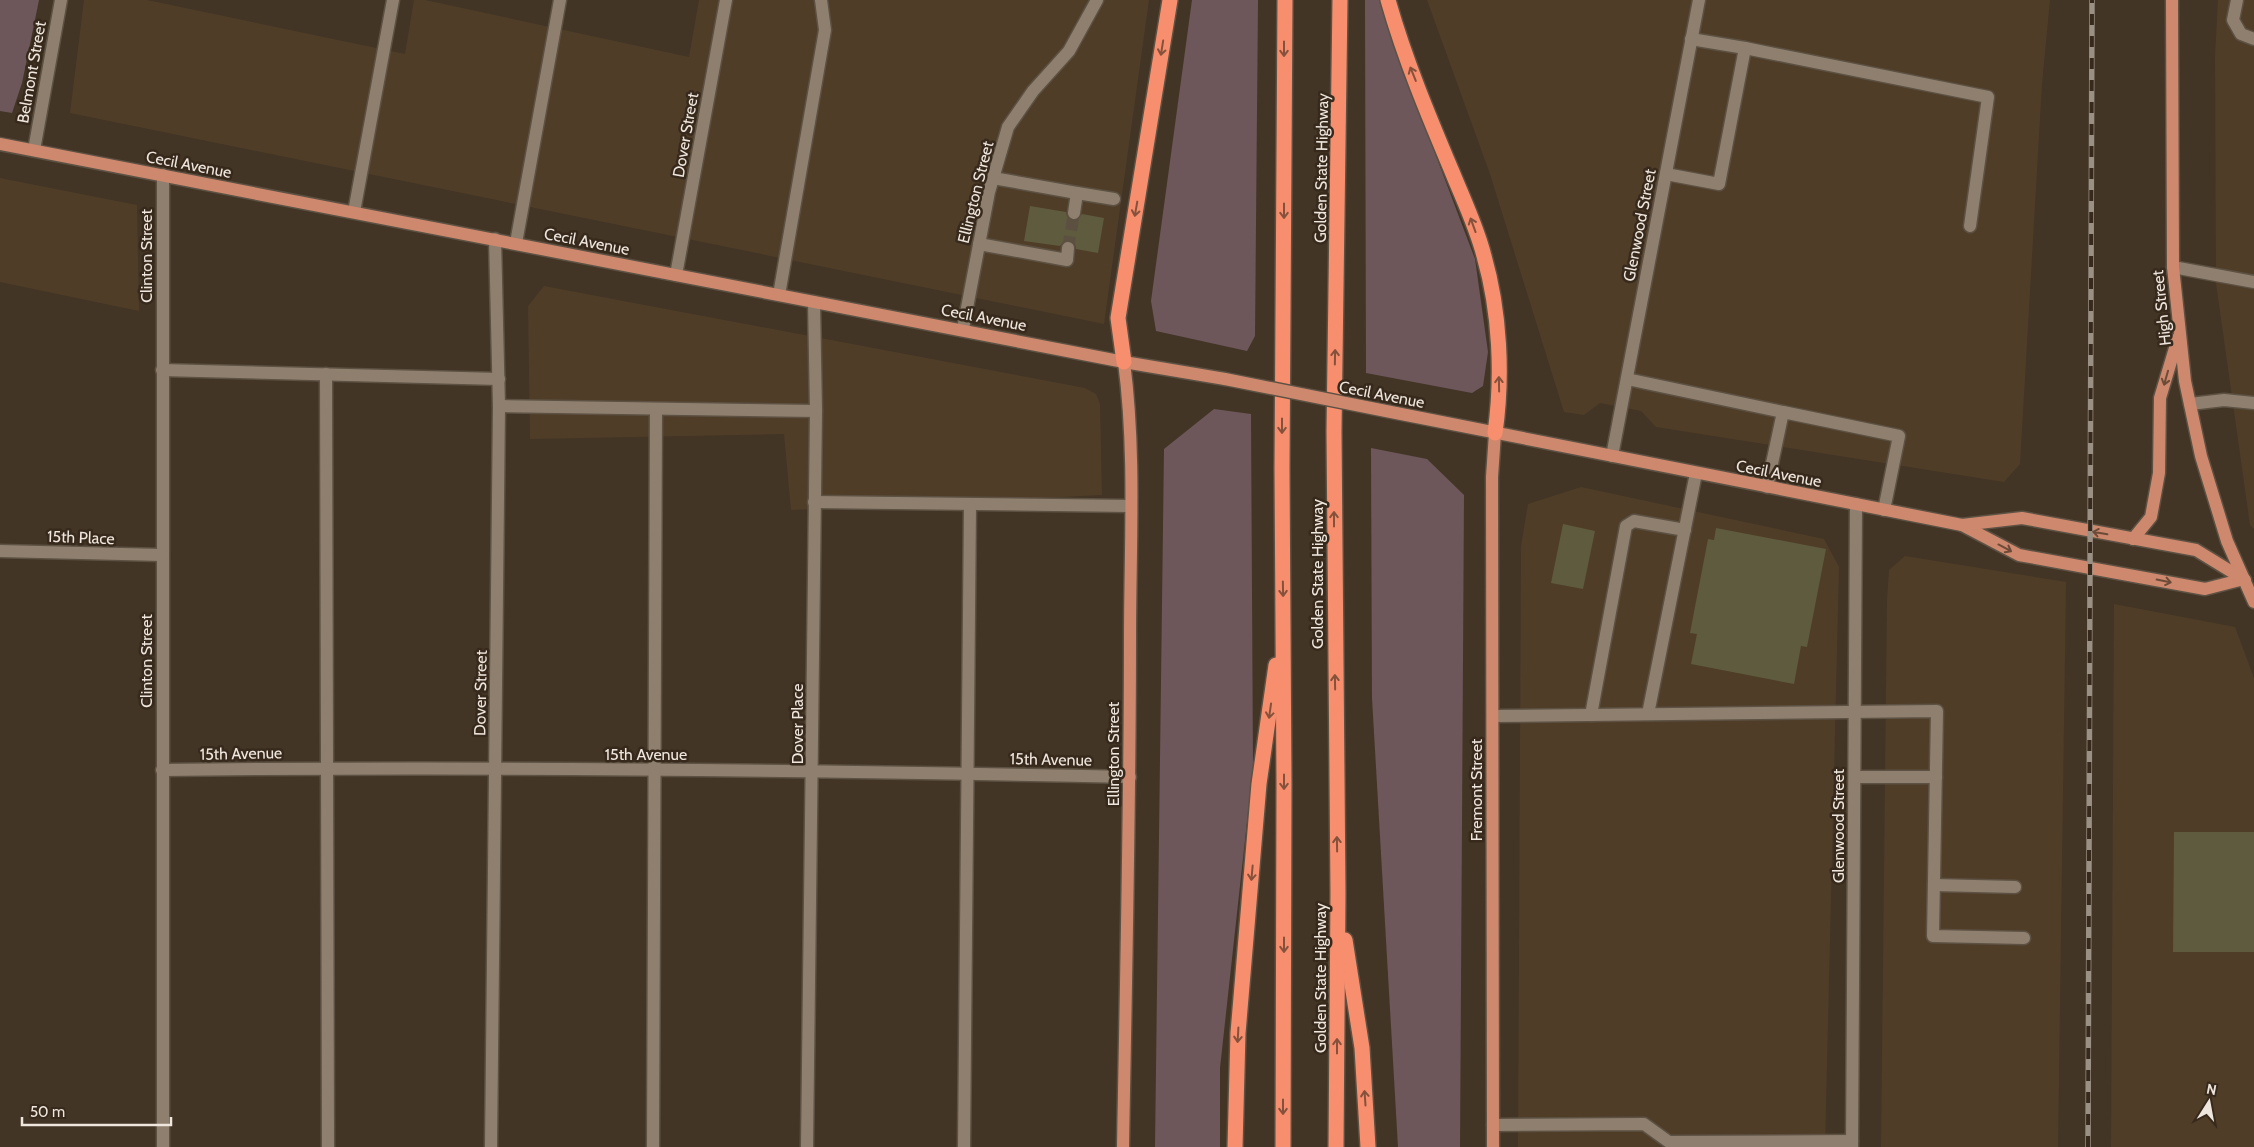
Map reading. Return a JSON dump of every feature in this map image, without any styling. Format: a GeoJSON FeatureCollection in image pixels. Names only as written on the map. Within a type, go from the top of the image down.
{"type":"FeatureCollection","features":[{"type":"Feature","properties":{"kind":"highway"},"geometry":{"type":"LineString","coordinates":[[1124,362],[1118,318],[1170,0]]}},
{"type":"Feature","properties":{"kind":"highway","name":"Golden State Highway"},"geometry":{"type":"LineString","coordinates":[[1282,1147],[1284,611],[1282,468],[1285,0]]}},
{"type":"Feature","properties":{"kind":"highway","name":"Golden State Highway"},"geometry":{"type":"LineString","coordinates":[[1336,1147],[1338,893],[1334,431],[1340,0]]}},
{"type":"Feature","properties":{"kind":"highway"},"geometry":{"type":"LineString","coordinates":[[1388,0],[1401,45],[1485,256],[1494,304],[1499,352],[1500,401],[1496,433]]}},
{"type":"Feature","properties":{"kind":"highway"},"geometry":{"type":"LineString","coordinates":[[1235,1147],[1238,1033],[1259,784],[1284,611]]}},
{"type":"Feature","properties":{"kind":"highway"},"geometry":{"type":"LineString","coordinates":[[1338,893],[1362,1048],[1368,1147]]}},
{"type":"Feature","properties":{"kind":"main road","name":"High Street"},"geometry":{"type":"LineString","coordinates":[[2172,0],[2173,267],[2180,331],[2190,404],[2201,456],[2227,540],[2249,580],[2254,602]]}},
{"type":"Feature","properties":{"kind":"main road","name":"Cecil Avenue"},"geometry":{"type":"LineString","coordinates":[[0,144],[814,302],[963,329],[1124,362],[1225,379],[1962,525],[2019,555],[2205,589],[2249,580]]}},
{"type":"Feature","properties":{"kind":"main road"},"geometry":{"type":"LineString","coordinates":[[2133,539],[2151,518],[2159,473],[2160,398],[2180,331]]}},
{"type":"Feature","properties":{"kind":"main road","name":"Ellington Street"},"geometry":{"type":"LineString","coordinates":[[1123,1147],[1130,777],[1130,412],[1124,362]]}},
{"type":"Feature","properties":{"kind":"main road","name":"Fremont Street"},"geometry":{"type":"LineString","coordinates":[[1494,1147],[1492,477],[1496,433]]}},
{"type":"Feature","properties":{"kind":"main road","name":"Cecil Avenue"},"geometry":{"type":"LineString","coordinates":[[1962,525],[2022,518],[2196,550],[2249,580]]}},
{"type":"Feature","properties":{"kind":"street","name":"Belmont Street"},"geometry":{"type":"LineString","coordinates":[[34,150],[61,0]]}},
{"type":"Feature","properties":{"kind":"street"},"geometry":{"type":"LineString","coordinates":[[354,212],[393,0]]}},
{"type":"Feature","properties":{"kind":"street"},"geometry":{"type":"LineString","coordinates":[[516,244],[560,0]]}},
{"type":"Feature","properties":{"kind":"street","name":"Dover Street"},"geometry":{"type":"LineString","coordinates":[[676,275],[726,0]]}},
{"type":"Feature","properties":{"kind":"street"},"geometry":{"type":"LineString","coordinates":[[778,295],[825,30],[821,0]]}},
{"type":"Feature","properties":{"kind":"street","name":"Ellington Street"},"geometry":{"type":"LineString","coordinates":[[963,329],[992,178],[1008,127],[1033,90],[1069,51],[1096,0]]}},
{"type":"Feature","properties":{"kind":"street","name":"Glenwood Street"},"geometry":{"type":"LineString","coordinates":[[1612,456],[1699,0]]}},
{"type":"Feature","properties":{"kind":"street"},"geometry":{"type":"LineString","coordinates":[[2237,0],[2233,20],[2241,34],[2254,39]]}},
{"type":"Feature","properties":{"kind":"street"},"geometry":{"type":"LineString","coordinates":[[1692,39],[1988,97],[1970,226]]}},
{"type":"Feature","properties":{"kind":"street"},"geometry":{"type":"LineString","coordinates":[[1666,174],[1719,184],[1745,48]]}},
{"type":"Feature","properties":{"kind":"street","name":"Clinton Street"},"geometry":{"type":"LineString","coordinates":[[163,175],[163,1147]]}},
{"type":"Feature","properties":{"kind":"street"},"geometry":{"type":"LineString","coordinates":[[992,178],[1114,199]]}},
{"type":"Feature","properties":{"kind":"street"},"geometry":{"type":"LineString","coordinates":[[1074,213],[1077,193]]}},
{"type":"Feature","properties":{"kind":"street","name":"Dover Street"},"geometry":{"type":"LineString","coordinates":[[491,1147],[499,406],[495,240]]}},
{"type":"Feature","properties":{"kind":"street"},"geometry":{"type":"LineString","coordinates":[[979,244],[1066,260],[1068,248]]}},
{"type":"Feature","properties":{"kind":"street"},"geometry":{"type":"LineString","coordinates":[[2173,267],[2254,282]]}},
{"type":"Feature","properties":{"kind":"street","name":"Dover Place"},"geometry":{"type":"LineString","coordinates":[[807,1147],[816,411],[814,302]]}},
{"type":"Feature","properties":{"kind":"street"},"geometry":{"type":"LineString","coordinates":[[162,370],[499,379]]}},
{"type":"Feature","properties":{"kind":"street"},"geometry":{"type":"LineString","coordinates":[[326,374],[328,1147]]}},
{"type":"Feature","properties":{"kind":"street"},"geometry":{"type":"LineString","coordinates":[[1627,379],[1899,436],[1884,510]]}},
{"type":"Feature","properties":{"kind":"street"},"geometry":{"type":"LineString","coordinates":[[2190,404],[2224,400],[2254,403]]}},
{"type":"Feature","properties":{"kind":"street"},"geometry":{"type":"LineString","coordinates":[[499,406],[816,411]]}},
{"type":"Feature","properties":{"kind":"street"},"geometry":{"type":"LineString","coordinates":[[653,1147],[653,770],[656,409]]}},
{"type":"Feature","properties":{"kind":"street"},"geometry":{"type":"LineString","coordinates":[[1767,487],[1783,412]]}},
{"type":"Feature","properties":{"kind":"street"},"geometry":{"type":"LineString","coordinates":[[1648,714],[1696,473]]}},
{"type":"Feature","properties":{"kind":"street"},"geometry":{"type":"LineString","coordinates":[[814,502],[970,506],[1130,506]]}},
{"type":"Feature","properties":{"kind":"street","name":"Glenwood Street"},"geometry":{"type":"LineString","coordinates":[[1852,1144],[1856,504]]}},
{"type":"Feature","properties":{"kind":"street"},"geometry":{"type":"LineString","coordinates":[[964,1147],[970,506]]}},
{"type":"Feature","properties":{"kind":"street"},"geometry":{"type":"LineString","coordinates":[[1591,715],[1626,526],[1634,521],[1685,530]]}},
{"type":"Feature","properties":{"kind":"street","name":"15th Place"},"geometry":{"type":"LineString","coordinates":[[0,551],[162,555]]}},
{"type":"Feature","properties":{"kind":"street"},"geometry":{"type":"LineString","coordinates":[[1492,716],[1937,710],[1933,936],[2024,938]]}},
{"type":"Feature","properties":{"kind":"street","name":"15th Avenue"},"geometry":{"type":"LineString","coordinates":[[162,770],[326,768],[653,770],[1130,777]]}},
{"type":"Feature","properties":{"kind":"street"},"geometry":{"type":"LineString","coordinates":[[1855,777],[1936,777]]}},
{"type":"Feature","properties":{"kind":"street"},"geometry":{"type":"LineString","coordinates":[[1934,885],[2015,887]]}},
{"type":"Feature","properties":{"kind":"street"},"geometry":{"type":"LineString","coordinates":[[1494,1125],[1644,1124],[1669,1142],[1852,1144]]}},
{"type":"Feature","properties":{"kind":"shaded area"},"geometry":{"type":"Polygon","coordinates":[[[0,0],[39,0],[22,83],[12,113],[0,111],[0,0]]]}},
{"type":"Feature","properties":{"kind":"shaded area"},"geometry":{"type":"Polygon","coordinates":[[[84,0],[147,0],[405,54],[414,0],[425,0],[689,57],[699,0],[1149,0],[1104,324],[70,113],[84,0]]]}},
{"type":"Feature","properties":{"kind":"shaded area"},"geometry":{"type":"Polygon","coordinates":[[[1192,0],[1258,0],[1255,336],[1247,351],[1156,331],[1151,301],[1192,0]]]}},
{"type":"Feature","properties":{"kind":"shaded area"},"geometry":{"type":"Polygon","coordinates":[[[1365,0],[1380,0],[1405,74],[1475,259],[1488,352],[1483,386],[1472,393],[1366,373],[1365,0]]]}},
{"type":"Feature","properties":{"kind":"shaded area"},"geometry":{"type":"Polygon","coordinates":[[[1427,0],[2050,0],[2042,84],[2020,464],[2004,482],[1656,427],[1641,411],[1600,403],[1584,415],[1564,412],[1490,174],[1427,0]]]}},
{"type":"Feature","properties":{"kind":"shaded area"},"geometry":{"type":"Polygon","coordinates":[[[2218,0],[2254,0],[2254,529],[2250,525],[2216,283],[2215,56],[2218,0]]]}},
{"type":"Feature","properties":{"kind":"shaded area"},"geometry":{"type":"Polygon","coordinates":[[[0,178],[137,205],[139,311],[0,282],[0,178]]]}},
{"type":"Feature","properties":{"kind":"shaded area"},"geometry":{"type":"Polygon","coordinates":[[[544,286],[1085,388],[1096,394],[1100,404],[1102,495],[791,510],[784,434],[530,439],[528,306],[544,286]]]}},
{"type":"Feature","properties":{"kind":"shaded area"},"geometry":{"type":"Polygon","coordinates":[[[1214,409],[1251,414],[1253,767],[1220,1068],[1220,1147],[1155,1147],[1164,449],[1214,409]]]}},
{"type":"Feature","properties":{"kind":"shaded area"},"geometry":{"type":"Polygon","coordinates":[[[1371,448],[1427,459],[1464,495],[1460,1147],[1398,1147],[1372,698],[1371,448]]]}},
{"type":"Feature","properties":{"kind":"shaded area"},"geometry":{"type":"Polygon","coordinates":[[[1581,487],[1824,539],[1839,567],[1825,1147],[1518,1147],[1521,546],[1528,504],[1581,487]]]}},
{"type":"Feature","properties":{"kind":"shaded area"},"geometry":{"type":"Polygon","coordinates":[[[1905,556],[2066,582],[2058,1147],[1881,1147],[1887,600],[1889,570],[1905,556]]]}},
{"type":"Feature","properties":{"kind":"shaded area"},"geometry":{"type":"Polygon","coordinates":[[[2114,604],[2235,627],[2254,678],[2254,1147],[2111,1147],[2114,604]]]}},
{"type":"Feature","properties":{"kind":"building"},"geometry":{"type":"Polygon","coordinates":[[[1030,206],[1066,212],[1072,221],[1077,220],[1082,214],[1104,218],[1098,253],[1076,249],[1075,244],[1069,240],[1064,241],[1060,246],[1024,241],[1030,206]]]}},
{"type":"Feature","properties":{"kind":"building"},"geometry":{"type":"Polygon","coordinates":[[[1563,524],[1595,531],[1583,589],[1551,583],[1563,524]]]}},
{"type":"Feature","properties":{"kind":"building"},"geometry":{"type":"Polygon","coordinates":[[[1716,528],[1826,549],[1807,647],[1801,646],[1794,684],[1691,664],[1697,634],[1690,633],[1708,539],[1714,540],[1716,528]]]}},
{"type":"Feature","properties":{"kind":"building"},"geometry":{"type":"Polygon","coordinates":[[[2174,832],[2254,832],[2254,952],[2173,952],[2174,832]]]}},
{"type":"Feature","properties":{"kind":"tunnel"},"geometry":{"type":"LineString","coordinates":[[1068,248],[1074,213]]}},
{"type":"Feature","properties":{"kind":"railway"},"geometry":{"type":"LineString","coordinates":[[2088,1147],[2092,0]]}}]}
